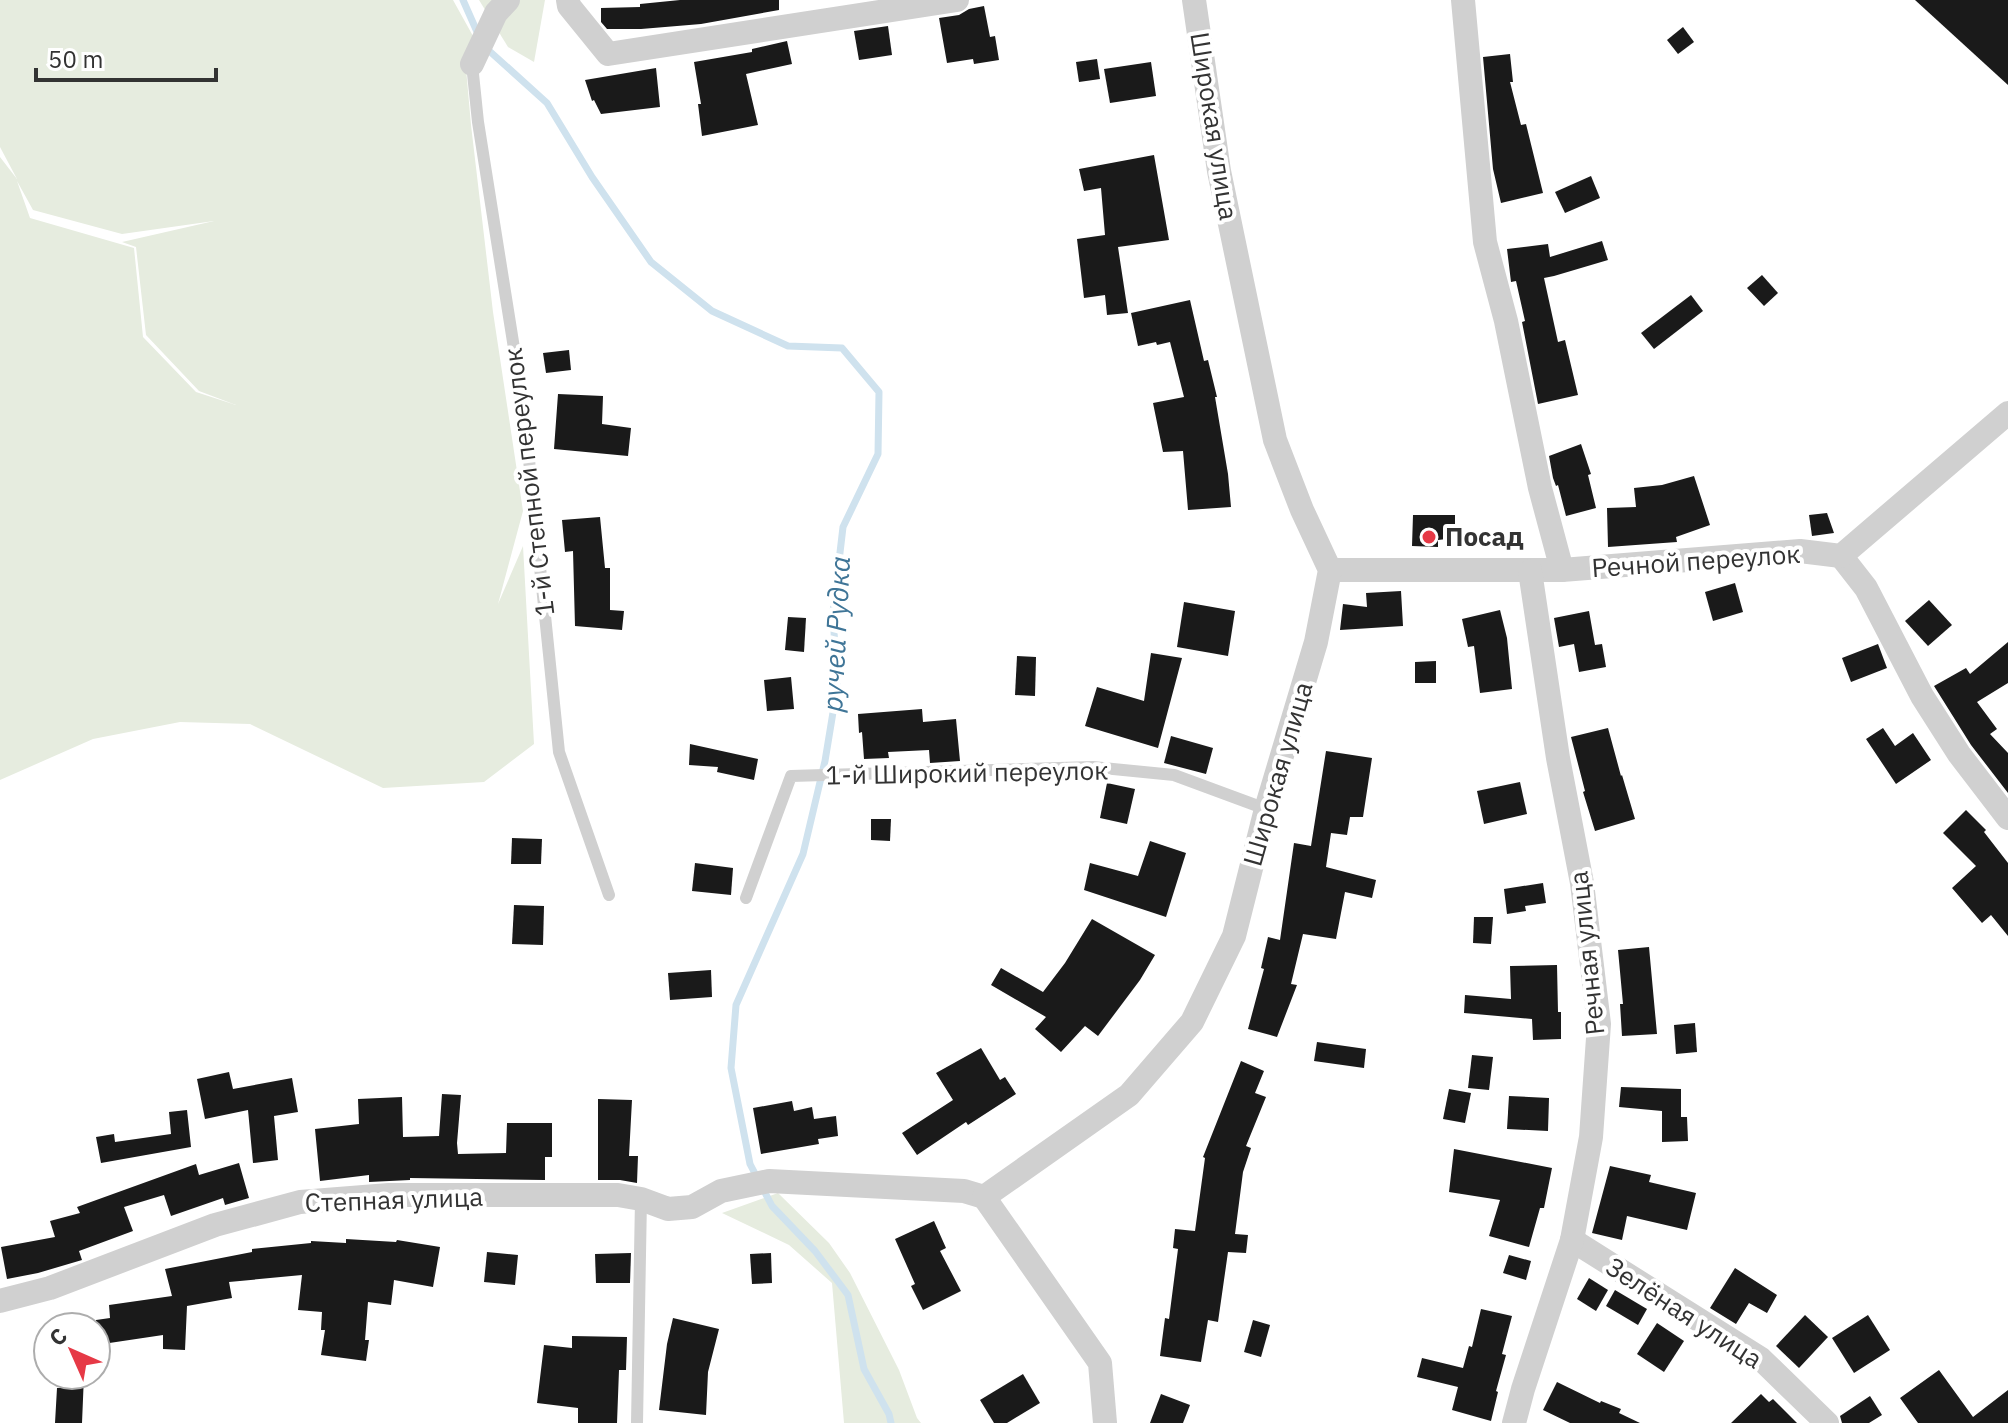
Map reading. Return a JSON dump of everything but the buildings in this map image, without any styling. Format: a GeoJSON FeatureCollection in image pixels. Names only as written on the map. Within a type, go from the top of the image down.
{"type":"FeatureCollection","features":[{"type":"Feature","properties":{"kind":"street"},"geometry":{"type":"LineString","coordinates":[[568,0],[569,6],[608,54],[957,0]]}},
{"type":"Feature","properties":{"kind":"street","name":"Широкая улица"},"geometry":{"type":"LineString","coordinates":[[984,1197],[1129,1095],[1192,1022],[1234,936],[1266,809],[1316,642],[1330,570],[1302,510],[1275,440],[1219,171],[1194,0]]}},
{"type":"Feature","properties":{"kind":"street"},"geometry":{"type":"LineString","coordinates":[[1463,0],[1485,242],[1506,321],[1540,488],[1562,570]]}},
{"type":"Feature","properties":{"kind":"street"},"geometry":{"type":"LineString","coordinates":[[472,64],[502,6]]}},
{"type":"Feature","properties":{"kind":"street"},"geometry":{"type":"LineString","coordinates":[[2008,413],[1841,556],[1866,588],[1922,696],[1959,754],[2008,818]]}},
{"type":"Feature","properties":{"kind":"street","name":"Речной переулок"},"geometry":{"type":"LineString","coordinates":[[1330,570],[1530,571],[1800,551],[1841,556]]}},
{"type":"Feature","properties":{"kind":"street","name":"Речная улица"},"geometry":{"type":"LineString","coordinates":[[1514,1423],[1572,1240],[1591,1137],[1599,1024],[1582,883],[1558,758],[1530,571]]}},
{"type":"Feature","properties":{"kind":"street","name":"Степная улица"},"geometry":{"type":"LineString","coordinates":[[0,1301],[50,1288],[215,1225],[300,1202],[389,1195],[618,1195],[668,1209],[692,1207],[721,1191],[760,1183],[964,1191],[984,1197]]}},
{"type":"Feature","properties":{"kind":"street"},"geometry":{"type":"LineString","coordinates":[[984,1197],[1100,1363],[1105,1423]]}},
{"type":"Feature","properties":{"kind":"street","name":"Зелёная улица"},"geometry":{"type":"LineString","coordinates":[[1572,1240],[1761,1359],[1827,1423]]}},
{"type":"Feature","properties":{"kind":"lane","name":"1-й Степной переулок"},"geometry":{"type":"LineString","coordinates":[[472,64],[478,122],[524,411],[559,752],[609,895]]}},
{"type":"Feature","properties":{"kind":"lane","name":"1-й Широкий переулок"},"geometry":{"type":"LineString","coordinates":[[746,898],[791,776],[1093,767],[1174,775],[1266,809]]}},
{"type":"Feature","properties":{"kind":"lane"},"geometry":{"type":"LineString","coordinates":[[637,1423],[641,1199]]}},
{"type":"Feature","properties":{"kind":"shaded area"},"geometry":{"type":"Polygon","coordinates":[[[0,0],[453,0],[473,36],[465,57],[471,125],[493,312],[523,511],[498,604],[523,546],[534,744],[484,782],[383,788],[250,724],[180,722],[93,739],[0,780],[0,157],[17,179],[0,147],[0,0]],[[17,181],[30,218],[134,248],[143,337],[196,392],[236,405],[199,391],[146,335],[136,247],[122,242],[214,221],[122,234],[33,210],[17,181]]]}},
{"type":"Feature","properties":{"kind":"shaded area"},"geometry":{"type":"Polygon","coordinates":[[[479,0],[545,0],[534,62],[508,47],[479,0]]]}},
{"type":"Feature","properties":{"kind":"shaded area"},"geometry":{"type":"Polygon","coordinates":[[[778,1193],[829,1243],[850,1273],[899,1370],[921,1423],[844,1423],[832,1283],[789,1245],[722,1213],[778,1193]]]}},
{"type":"Feature","properties":{"kind":"waterway","name":"ручей Рудка"},"geometry":{"type":"LineString","coordinates":[[463,0],[478,34]]}},
{"type":"Feature","properties":{"kind":"waterway","name":"ручей Рудка"},"geometry":{"type":"LineString","coordinates":[[486,48],[547,103],[592,177],[651,262],[712,311],[788,346],[842,348],[879,392],[878,454],[843,527],[833,612],[837,688],[825,761],[803,854],[736,1005],[731,1068],[750,1164],[772,1206],[815,1251],[848,1295],[864,1369],[891,1423]]}},
{"type":"Feature","properties":{"kind":"place","name":"Посад"},"geometry":{"type":"Point","coordinates":[1429,537]}}]}
